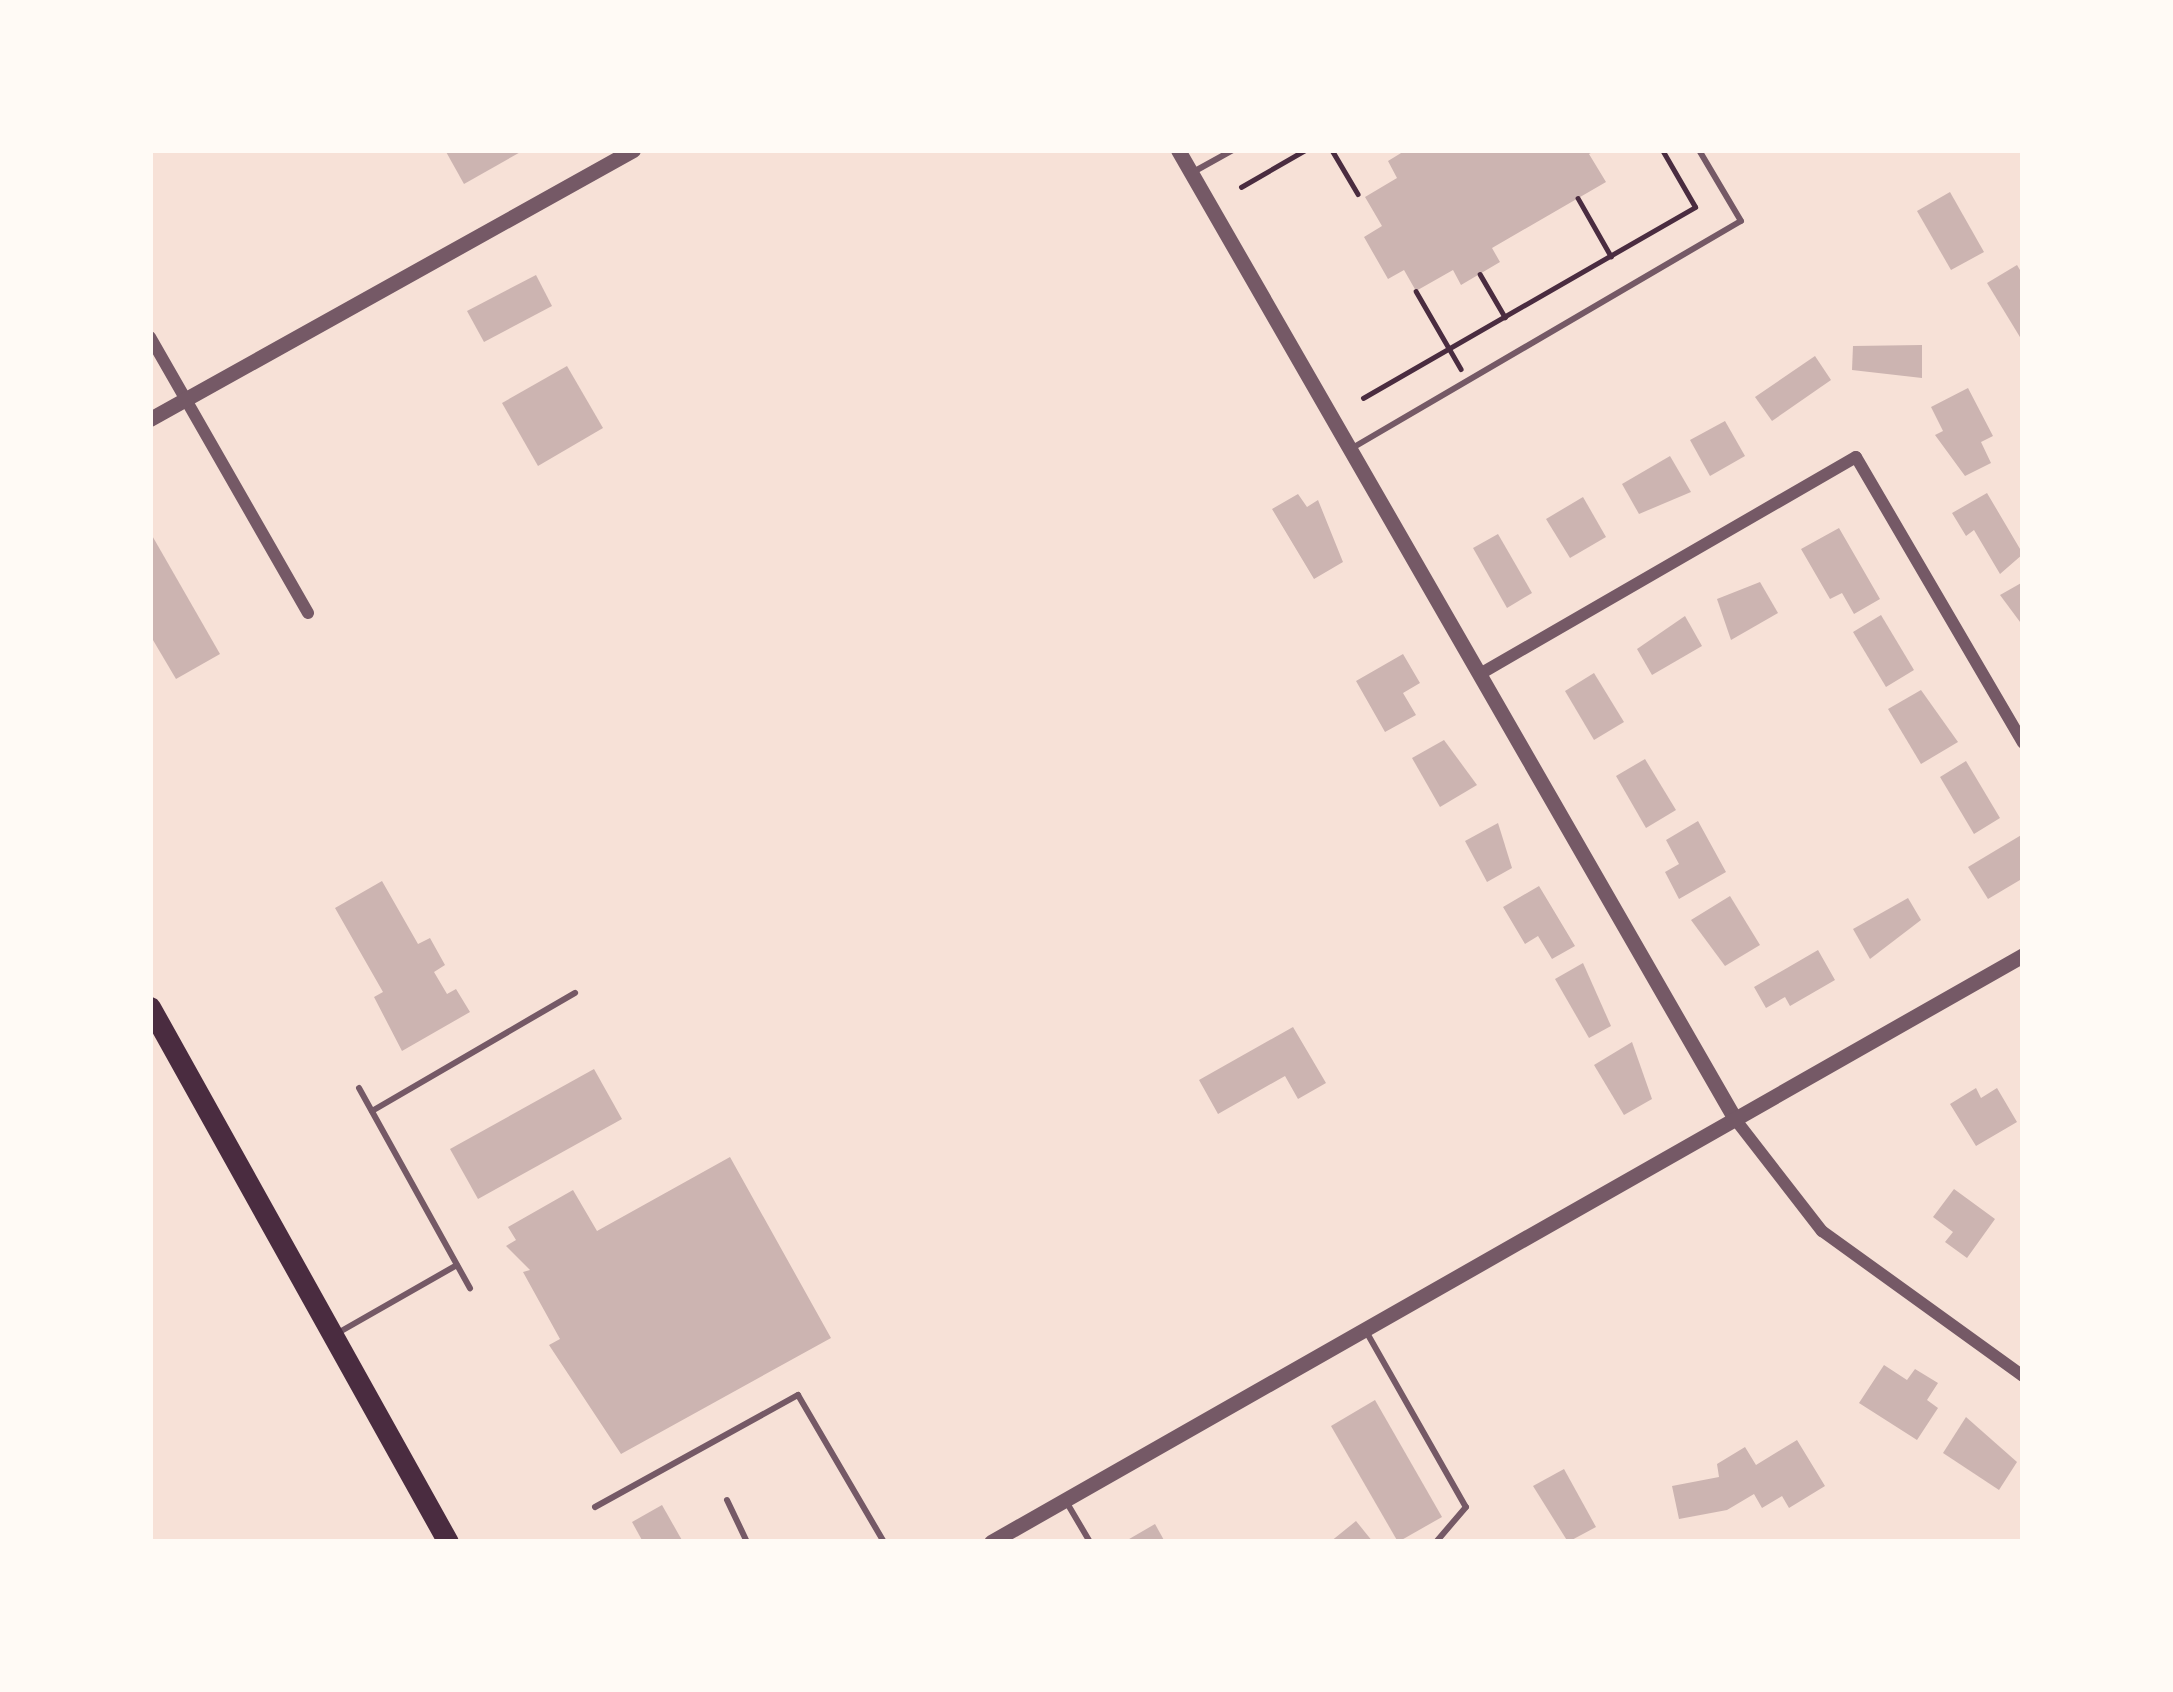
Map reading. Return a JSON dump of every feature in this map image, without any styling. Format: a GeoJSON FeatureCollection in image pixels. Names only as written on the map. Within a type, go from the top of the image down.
{"type":"FeatureCollection","features":[{"type":"Feature","properties":{"kind":"main road"},"geometry":{"type":"LineString","coordinates":[[150,1007],[448,1542]]}},
{"type":"Feature","properties":{"kind":"street"},"geometry":{"type":"LineString","coordinates":[[150,419],[633,150]]}},
{"type":"Feature","properties":{"kind":"street"},"geometry":{"type":"LineString","coordinates":[[1178,150],[1735,1119],[1822,1231],[2023,1376]]}},
{"type":"Feature","properties":{"kind":"street"},"geometry":{"type":"LineString","coordinates":[[150,337],[308,613]]}},
{"type":"Feature","properties":{"kind":"street"},"geometry":{"type":"LineString","coordinates":[[1480,674],[1856,457],[2023,742]]}},
{"type":"Feature","properties":{"kind":"street"},"geometry":{"type":"LineString","coordinates":[[991,1542],[2023,955]]}},
{"type":"Feature","properties":{"kind":"lane"},"geometry":{"type":"LineString","coordinates":[[1192,173],[1233,150]]}},
{"type":"Feature","properties":{"kind":"lane"},"geometry":{"type":"LineString","coordinates":[[1350,449],[1741,221],[1699,150]]}},
{"type":"Feature","properties":{"kind":"lane"},"geometry":{"type":"LineString","coordinates":[[372,1112],[575,993]]}},
{"type":"Feature","properties":{"kind":"lane"},"geometry":{"type":"LineString","coordinates":[[358,1088],[470,1288]]}},
{"type":"Feature","properties":{"kind":"lane"},"geometry":{"type":"LineString","coordinates":[[333,1335],[457,1264]]}},
{"type":"Feature","properties":{"kind":"lane"},"geometry":{"type":"LineString","coordinates":[[1366,1330],[1466,1508],[1436,1542]]}},
{"type":"Feature","properties":{"kind":"lane"},"geometry":{"type":"LineString","coordinates":[[596,1507],[798,1395],[884,1542]]}},
{"type":"Feature","properties":{"kind":"lane"},"geometry":{"type":"LineString","coordinates":[[727,1500],[747,1542]]}},
{"type":"Feature","properties":{"kind":"lane"},"geometry":{"type":"LineString","coordinates":[[1066,1500],[1090,1542]]}},
{"type":"Feature","properties":{"kind":"path"},"geometry":{"type":"LineString","coordinates":[[1241,187],[1305,150]]}},
{"type":"Feature","properties":{"kind":"path"},"geometry":{"type":"LineString","coordinates":[[1332,150],[1358,194]]}},
{"type":"Feature","properties":{"kind":"path"},"geometry":{"type":"LineString","coordinates":[[1363,398],[1695,207],[1662,150]]}},
{"type":"Feature","properties":{"kind":"path"},"geometry":{"type":"LineString","coordinates":[[1578,198],[1611,256]]}},
{"type":"Feature","properties":{"kind":"path"},"geometry":{"type":"LineString","coordinates":[[1480,274],[1504,317]]}},
{"type":"Feature","properties":{"kind":"path"},"geometry":{"type":"LineString","coordinates":[[1416,291],[1461,368]]}},
{"type":"Feature","properties":{"kind":"building"},"geometry":{"type":"Polygon","coordinates":[[[445,150],[524,150],[464,184],[445,150]]]}},
{"type":"Feature","properties":{"kind":"building"},"geometry":{"type":"Polygon","coordinates":[[[1406,150],[1596,150],[1589,154],[1606,182],[1492,248],[1500,262],[1461,285],[1453,270],[1416,291],[1404,270],[1388,279],[1364,237],[1382,226],[1365,197],[1397,178],[1388,161],[1406,150]]]}},
{"type":"Feature","properties":{"kind":"building"},"geometry":{"type":"Polygon","coordinates":[[[1950,192],[1984,252],[1951,270],[1917,211],[1950,192]]]}},
{"type":"Feature","properties":{"kind":"building"},"geometry":{"type":"Polygon","coordinates":[[[2017,265],[2023,275],[2023,342],[1987,283],[2017,265]]]}},
{"type":"Feature","properties":{"kind":"building"},"geometry":{"type":"Polygon","coordinates":[[[536,275],[552,306],[484,342],[467,311],[536,275]]]}},
{"type":"Feature","properties":{"kind":"building"},"geometry":{"type":"Polygon","coordinates":[[[1922,345],[1922,378],[1852,370],[1853,346],[1922,345]]]}},
{"type":"Feature","properties":{"kind":"building"},"geometry":{"type":"Polygon","coordinates":[[[1815,356],[1831,380],[1772,421],[1755,397],[1815,356]]]}},
{"type":"Feature","properties":{"kind":"building"},"geometry":{"type":"Polygon","coordinates":[[[567,366],[603,428],[538,466],[502,403],[567,366]]]}},
{"type":"Feature","properties":{"kind":"building"},"geometry":{"type":"Polygon","coordinates":[[[1968,388],[1993,436],[1981,442],[1991,463],[1965,476],[1935,435],[1943,431],[1931,407],[1968,388]]]}},
{"type":"Feature","properties":{"kind":"building"},"geometry":{"type":"Polygon","coordinates":[[[1725,421],[1745,456],[1710,476],[1690,440],[1725,421]]]}},
{"type":"Feature","properties":{"kind":"building"},"geometry":{"type":"Polygon","coordinates":[[[1670,456],[1691,492],[1639,514],[1622,484],[1670,456]]]}},
{"type":"Feature","properties":{"kind":"building"},"geometry":{"type":"Polygon","coordinates":[[[1987,493],[2023,554],[2000,574],[1974,530],[1966,536],[1952,513],[1987,493]]]}},
{"type":"Feature","properties":{"kind":"building"},"geometry":{"type":"Polygon","coordinates":[[[1298,494],[1307,507],[1318,500],[1343,562],[1314,579],[1272,509],[1298,494]]]}},
{"type":"Feature","properties":{"kind":"building"},"geometry":{"type":"Polygon","coordinates":[[[1583,497],[1606,537],[1570,558],[1546,519],[1583,497]]]}},
{"type":"Feature","properties":{"kind":"building"},"geometry":{"type":"Polygon","coordinates":[[[1839,528],[1880,599],[1854,614],[1842,593],[1830,599],[1801,549],[1839,528]]]}},
{"type":"Feature","properties":{"kind":"building"},"geometry":{"type":"Polygon","coordinates":[[[150,532],[220,654],[176,679],[150,635],[150,532]]]}},
{"type":"Feature","properties":{"kind":"building"},"geometry":{"type":"Polygon","coordinates":[[[1498,534],[1532,593],[1507,608],[1473,548],[1498,534]]]}},
{"type":"Feature","properties":{"kind":"building"},"geometry":{"type":"Polygon","coordinates":[[[1760,582],[1778,613],[1731,640],[1717,599],[1760,582]]]}},
{"type":"Feature","properties":{"kind":"building"},"geometry":{"type":"Polygon","coordinates":[[[2023,582],[2023,626],[2000,595],[2023,582]]]}},
{"type":"Feature","properties":{"kind":"building"},"geometry":{"type":"Polygon","coordinates":[[[1881,615],[1914,670],[1886,687],[1853,632],[1881,615]]]}},
{"type":"Feature","properties":{"kind":"building"},"geometry":{"type":"Polygon","coordinates":[[[1685,616],[1702,646],[1652,675],[1637,649],[1685,616]]]}},
{"type":"Feature","properties":{"kind":"building"},"geometry":{"type":"Polygon","coordinates":[[[1403,654],[1420,683],[1403,693],[1416,715],[1385,732],[1356,681],[1403,654]]]}},
{"type":"Feature","properties":{"kind":"building"},"geometry":{"type":"Polygon","coordinates":[[[1594,673],[1624,722],[1594,740],[1565,691],[1594,673]]]}},
{"type":"Feature","properties":{"kind":"building"},"geometry":{"type":"Polygon","coordinates":[[[1921,690],[1958,742],[1921,764],[1888,709],[1921,690]]]}},
{"type":"Feature","properties":{"kind":"building"},"geometry":{"type":"Polygon","coordinates":[[[1444,740],[1477,785],[1440,807],[1412,758],[1444,740]]]}},
{"type":"Feature","properties":{"kind":"building"},"geometry":{"type":"Polygon","coordinates":[[[1645,759],[1676,810],[1646,828],[1616,776],[1645,759]]]}},
{"type":"Feature","properties":{"kind":"building"},"geometry":{"type":"Polygon","coordinates":[[[1966,761],[2000,818],[1974,834],[1940,777],[1966,761]]]}},
{"type":"Feature","properties":{"kind":"building"},"geometry":{"type":"Polygon","coordinates":[[[1698,821],[1726,872],[1679,899],[1665,872],[1679,864],[1666,840],[1698,821]]]}},
{"type":"Feature","properties":{"kind":"building"},"geometry":{"type":"Polygon","coordinates":[[[1498,823],[1512,868],[1487,882],[1465,841],[1498,823]]]}},
{"type":"Feature","properties":{"kind":"building"},"geometry":{"type":"Polygon","coordinates":[[[2023,834],[2020,880],[1988,899],[1968,867],[2023,834]]]}},
{"type":"Feature","properties":{"kind":"building"},"geometry":{"type":"Polygon","coordinates":[[[382,881],[418,944],[430,938],[445,965],[434,972],[447,994],[456,989],[470,1012],[402,1051],[374,997],[383,992],[335,908],[382,881]]]}},
{"type":"Feature","properties":{"kind":"building"},"geometry":{"type":"Polygon","coordinates":[[[1539,886],[1575,946],[1552,959],[1538,936],[1525,944],[1503,907],[1539,886]]]}},
{"type":"Feature","properties":{"kind":"building"},"geometry":{"type":"Polygon","coordinates":[[[1730,896],[1760,945],[1725,966],[1691,920],[1730,896]]]}},
{"type":"Feature","properties":{"kind":"building"},"geometry":{"type":"Polygon","coordinates":[[[1908,898],[1921,920],[1870,959],[1853,929],[1908,898]]]}},
{"type":"Feature","properties":{"kind":"building"},"geometry":{"type":"Polygon","coordinates":[[[1818,950],[1835,980],[1790,1006],[1785,997],[1766,1008],[1754,987],[1818,950]]]}},
{"type":"Feature","properties":{"kind":"building"},"geometry":{"type":"Polygon","coordinates":[[[1583,963],[1611,1026],[1589,1038],[1555,979],[1583,963]]]}},
{"type":"Feature","properties":{"kind":"building"},"geometry":{"type":"Polygon","coordinates":[[[1293,1027],[1326,1083],[1298,1099],[1285,1076],[1218,1114],[1199,1080],[1293,1027]]]}},
{"type":"Feature","properties":{"kind":"building"},"geometry":{"type":"Polygon","coordinates":[[[1632,1042],[1652,1099],[1624,1115],[1594,1065],[1632,1042]]]}},
{"type":"Feature","properties":{"kind":"building"},"geometry":{"type":"Polygon","coordinates":[[[594,1069],[622,1119],[478,1199],[450,1149],[594,1069]]]}},
{"type":"Feature","properties":{"kind":"building"},"geometry":{"type":"Polygon","coordinates":[[[1976,1088],[1981,1098],[1997,1088],[2017,1122],[1976,1146],[1950,1104],[1976,1088]]]}},
{"type":"Feature","properties":{"kind":"building"},"geometry":{"type":"Polygon","coordinates":[[[730,1157],[831,1338],[621,1454],[549,1345],[560,1339],[523,1272],[530,1270],[506,1246],[516,1240],[508,1227],[573,1190],[597,1231],[730,1157]]]}},
{"type":"Feature","properties":{"kind":"building"},"geometry":{"type":"Polygon","coordinates":[[[1954,1189],[1995,1219],[1967,1258],[1945,1242],[1953,1232],[1933,1217],[1954,1189]]]}},
{"type":"Feature","properties":{"kind":"building"},"geometry":{"type":"Polygon","coordinates":[[[1884,1365],[1907,1380],[1915,1369],[1938,1383],[1927,1400],[1938,1408],[1917,1440],[1859,1403],[1884,1365]]]}},
{"type":"Feature","properties":{"kind":"building"},"geometry":{"type":"Polygon","coordinates":[[[1375,1400],[1442,1517],[1398,1542],[1331,1426],[1375,1400]]]}},
{"type":"Feature","properties":{"kind":"building"},"geometry":{"type":"Polygon","coordinates":[[[1966,1417],[2017,1462],[1999,1490],[1943,1453],[1966,1417]]]}},
{"type":"Feature","properties":{"kind":"building"},"geometry":{"type":"Polygon","coordinates":[[[1797,1440],[1825,1486],[1789,1508],[1782,1496],[1762,1508],[1754,1494],[1727,1510],[1679,1519],[1672,1486],[1719,1477],[1717,1464],[1745,1447],[1756,1465],[1797,1440]]]}},
{"type":"Feature","properties":{"kind":"building"},"geometry":{"type":"Polygon","coordinates":[[[1564,1469],[1596,1527],[1568,1542],[1533,1486],[1564,1469]]]}},
{"type":"Feature","properties":{"kind":"building"},"geometry":{"type":"Polygon","coordinates":[[[662,1505],[683,1542],[643,1542],[632,1522],[662,1505]]]}},
{"type":"Feature","properties":{"kind":"building"},"geometry":{"type":"Polygon","coordinates":[[[1356,1521],[1373,1542],[1330,1542],[1356,1521]]]}},
{"type":"Feature","properties":{"kind":"building"},"geometry":{"type":"Polygon","coordinates":[[[1155,1524],[1165,1542],[1124,1542],[1155,1524]]]}}]}
